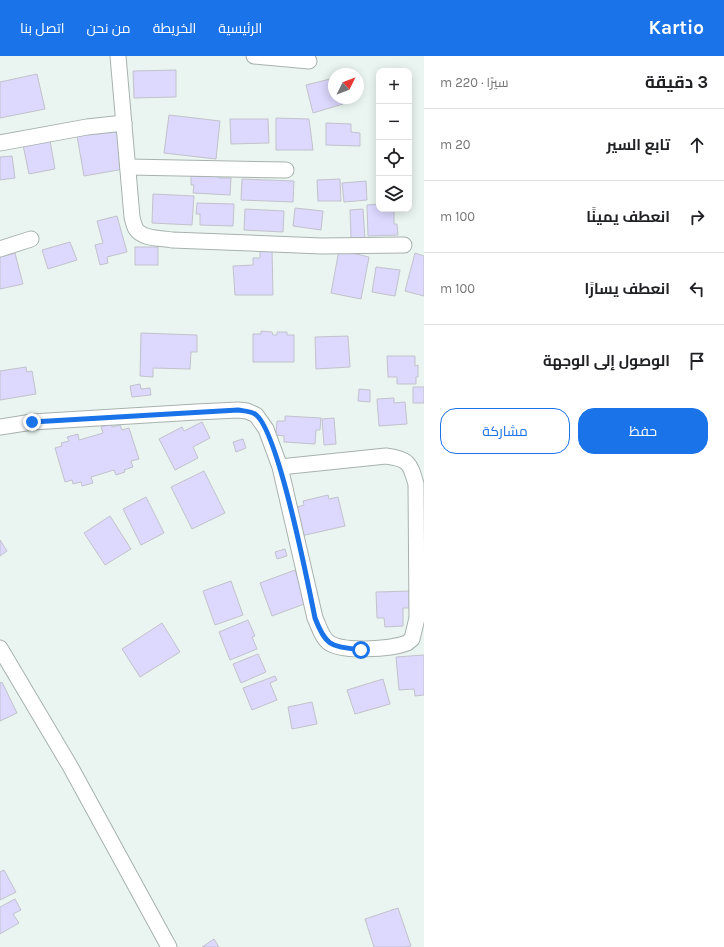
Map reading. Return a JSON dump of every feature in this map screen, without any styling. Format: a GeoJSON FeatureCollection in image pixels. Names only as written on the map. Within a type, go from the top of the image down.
{"type":"FeatureCollection","features":[{"type":"Feature","properties":{"kind":"street"},"geometry":{"type":"LineString","coordinates":[[118,56],[132,217],[135,228],[138,232],[150,237],[172,240],[322,246],[404,245]]}},
{"type":"Feature","properties":{"kind":"street"},"geometry":{"type":"LineString","coordinates":[[254,56],[309,61]]}},
{"type":"Feature","properties":{"kind":"street"},"geometry":{"type":"LineString","coordinates":[[0,143],[87,127],[124,123]]}},
{"type":"Feature","properties":{"kind":"street"},"geometry":{"type":"LineString","coordinates":[[128,167],[286,170]]}},
{"type":"Feature","properties":{"kind":"street"},"geometry":{"type":"LineString","coordinates":[[0,249],[31,239]]}},
{"type":"Feature","properties":{"kind":"street"},"geometry":{"type":"LineString","coordinates":[[0,427],[32,422],[196,412],[247,411],[256,415],[266,429],[280,467],[315,618],[325,639],[337,647],[361,650],[407,643],[412,639],[417,618],[416,484],[411,467],[402,460],[386,456],[280,467]]}},
{"type":"Feature","properties":{"kind":"street"},"geometry":{"type":"LineString","coordinates":[[0,648],[70,766],[169,947]]}},
{"type":"Feature","properties":{"kind":"building"},"geometry":{"type":"Polygon","coordinates":[[[176,70],[176,97],[134,98],[133,71],[176,70]]]}},
{"type":"Feature","properties":{"kind":"building"},"geometry":{"type":"Polygon","coordinates":[[[37,74],[45,109],[0,118],[0,82],[37,74]]]}},
{"type":"Feature","properties":{"kind":"building"},"geometry":{"type":"Polygon","coordinates":[[[328,80],[328,104],[343,104],[313,113],[306,85],[328,80]]]}},
{"type":"Feature","properties":{"kind":"building"},"geometry":{"type":"Polygon","coordinates":[[[169,115],[220,121],[216,159],[164,153],[169,115]]]}},
{"type":"Feature","properties":{"kind":"building"},"geometry":{"type":"Polygon","coordinates":[[[276,118],[309,119],[313,150],[276,150],[276,118]]]}},
{"type":"Feature","properties":{"kind":"building"},"geometry":{"type":"Polygon","coordinates":[[[230,119],[268,119],[269,143],[231,144],[230,119]]]}},
{"type":"Feature","properties":{"kind":"building"},"geometry":{"type":"Polygon","coordinates":[[[326,123],[351,124],[351,132],[360,133],[360,146],[326,145],[326,123]]]}},
{"type":"Feature","properties":{"kind":"building"},"geometry":{"type":"Polygon","coordinates":[[[117,129],[124,169],[84,176],[77,136],[117,129]]]}},
{"type":"Feature","properties":{"kind":"building"},"geometry":{"type":"Polygon","coordinates":[[[49,135],[55,169],[29,174],[22,140],[49,135]]]}},
{"type":"Feature","properties":{"kind":"building"},"geometry":{"type":"Polygon","coordinates":[[[12,156],[15,178],[0,180],[0,157],[12,156]]]}},
{"type":"Feature","properties":{"kind":"building"},"geometry":{"type":"Polygon","coordinates":[[[204,173],[219,174],[219,178],[231,178],[230,195],[193,193],[194,185],[191,185],[191,176],[203,176],[204,173]]]}},
{"type":"Feature","properties":{"kind":"building"},"geometry":{"type":"Polygon","coordinates":[[[242,179],[294,181],[293,202],[241,200],[242,179]]]}},
{"type":"Feature","properties":{"kind":"building"},"geometry":{"type":"Polygon","coordinates":[[[340,179],[341,201],[318,201],[317,180],[340,179]]]}},
{"type":"Feature","properties":{"kind":"building"},"geometry":{"type":"Polygon","coordinates":[[[366,181],[367,200],[344,202],[342,183],[366,181]]]}},
{"type":"Feature","properties":{"kind":"building"},"geometry":{"type":"Polygon","coordinates":[[[153,194],[194,196],[192,225],[152,223],[153,194]]]}},
{"type":"Feature","properties":{"kind":"building"},"geometry":{"type":"Polygon","coordinates":[[[197,203],[234,204],[233,226],[200,225],[200,214],[196,214],[197,203]]]}},
{"type":"Feature","properties":{"kind":"building"},"geometry":{"type":"Polygon","coordinates":[[[376,204],[376,212],[394,212],[394,224],[397,224],[398,235],[368,236],[367,205],[376,204]]]}},
{"type":"Feature","properties":{"kind":"building"},"geometry":{"type":"Polygon","coordinates":[[[295,208],[323,211],[321,230],[293,226],[295,208]]]}},
{"type":"Feature","properties":{"kind":"building"},"geometry":{"type":"Polygon","coordinates":[[[245,209],[284,211],[283,232],[244,230],[245,209]]]}},
{"type":"Feature","properties":{"kind":"building"},"geometry":{"type":"Polygon","coordinates":[[[363,209],[365,239],[351,239],[350,210],[363,209]]]}},
{"type":"Feature","properties":{"kind":"building"},"geometry":{"type":"Polygon","coordinates":[[[117,216],[127,252],[107,257],[108,263],[100,265],[95,245],[103,243],[97,221],[117,216]]]}},
{"type":"Feature","properties":{"kind":"building"},"geometry":{"type":"Polygon","coordinates":[[[70,242],[77,260],[48,269],[42,250],[70,242]]]}},
{"type":"Feature","properties":{"kind":"building"},"geometry":{"type":"Polygon","coordinates":[[[135,247],[158,247],[158,265],[135,265],[135,247]]]}},
{"type":"Feature","properties":{"kind":"building"},"geometry":{"type":"Polygon","coordinates":[[[260,249],[272,249],[273,295],[235,295],[233,266],[253,265],[253,258],[260,258],[260,249]]]}},
{"type":"Feature","properties":{"kind":"building"},"geometry":{"type":"Polygon","coordinates":[[[339,250],[369,257],[361,299],[331,293],[339,250]]]}},
{"type":"Feature","properties":{"kind":"building"},"geometry":{"type":"Polygon","coordinates":[[[15,253],[23,284],[0,289],[0,257],[15,253]]]}},
{"type":"Feature","properties":{"kind":"building"},"geometry":{"type":"Polygon","coordinates":[[[415,253],[424,256],[424,296],[405,291],[415,253]]]}},
{"type":"Feature","properties":{"kind":"building"},"geometry":{"type":"Polygon","coordinates":[[[376,267],[400,270],[395,296],[372,292],[376,267]]]}},
{"type":"Feature","properties":{"kind":"building"},"geometry":{"type":"Polygon","coordinates":[[[261,331],[272,332],[273,335],[277,335],[277,332],[287,332],[287,335],[294,335],[294,362],[253,362],[253,334],[261,334],[261,331]]]}},
{"type":"Feature","properties":{"kind":"building"},"geometry":{"type":"Polygon","coordinates":[[[141,333],[197,335],[197,352],[191,352],[190,369],[153,368],[153,377],[140,376],[141,333]]]}},
{"type":"Feature","properties":{"kind":"building"},"geometry":{"type":"Polygon","coordinates":[[[348,336],[350,367],[316,369],[315,337],[348,336]]]}},
{"type":"Feature","properties":{"kind":"building"},"geometry":{"type":"Polygon","coordinates":[[[387,356],[415,356],[415,366],[418,365],[418,377],[416,377],[416,384],[397,384],[397,377],[388,377],[387,356]]]}},
{"type":"Feature","properties":{"kind":"building"},"geometry":{"type":"Polygon","coordinates":[[[26,367],[27,372],[32,371],[36,394],[0,400],[0,371],[26,367]]]}},
{"type":"Feature","properties":{"kind":"building"},"geometry":{"type":"Polygon","coordinates":[[[140,384],[141,389],[150,388],[151,395],[132,397],[130,386],[140,384]]]}},
{"type":"Feature","properties":{"kind":"building"},"geometry":{"type":"Polygon","coordinates":[[[413,387],[424,387],[424,403],[413,403],[413,387]]]}},
{"type":"Feature","properties":{"kind":"building"},"geometry":{"type":"Polygon","coordinates":[[[359,389],[370,390],[370,402],[358,401],[359,389]]]}},
{"type":"Feature","properties":{"kind":"building"},"geometry":{"type":"Polygon","coordinates":[[[394,398],[394,403],[405,402],[407,424],[379,426],[377,399],[394,398]]]}},
{"type":"Feature","properties":{"kind":"building"},"geometry":{"type":"Polygon","coordinates":[[[285,416],[321,418],[320,430],[316,430],[315,444],[284,442],[284,436],[276,435],[277,421],[285,421],[285,416]]]}},
{"type":"Feature","properties":{"kind":"building"},"geometry":{"type":"Polygon","coordinates":[[[334,418],[336,444],[324,445],[322,419],[334,418]]]}},
{"type":"Feature","properties":{"kind":"building"},"geometry":{"type":"Polygon","coordinates":[[[202,422],[210,438],[193,447],[198,458],[175,470],[159,439],[182,427],[184,431],[202,422]]]}},
{"type":"Feature","properties":{"kind":"building"},"geometry":{"type":"Polygon","coordinates":[[[111,424],[112,427],[120,425],[122,430],[129,428],[139,459],[131,461],[133,467],[116,475],[114,470],[91,477],[93,483],[82,486],[81,482],[73,484],[72,480],[65,482],[55,448],[62,446],[61,443],[69,441],[67,437],[78,434],[79,440],[103,433],[101,427],[111,424]]]}},
{"type":"Feature","properties":{"kind":"building"},"geometry":{"type":"Polygon","coordinates":[[[243,439],[246,448],[236,452],[233,442],[243,439]]]}},
{"type":"Feature","properties":{"kind":"building"},"geometry":{"type":"Polygon","coordinates":[[[204,471],[225,513],[192,529],[171,487],[204,471]]]}},
{"type":"Feature","properties":{"kind":"building"},"geometry":{"type":"Polygon","coordinates":[[[328,495],[329,499],[338,497],[345,526],[301,536],[294,508],[304,505],[303,501],[328,495]]]}},
{"type":"Feature","properties":{"kind":"building"},"geometry":{"type":"Polygon","coordinates":[[[146,497],[164,533],[141,545],[123,509],[146,497]]]}},
{"type":"Feature","properties":{"kind":"building"},"geometry":{"type":"Polygon","coordinates":[[[110,516],[131,549],[105,565],[84,533],[110,516]]]}},
{"type":"Feature","properties":{"kind":"building"},"geometry":{"type":"Polygon","coordinates":[[[0,540],[7,551],[0,556],[0,540]]]}},
{"type":"Feature","properties":{"kind":"building"},"geometry":{"type":"Polygon","coordinates":[[[285,549],[287,556],[277,559],[275,552],[285,549]]]}},
{"type":"Feature","properties":{"kind":"building"},"geometry":{"type":"Polygon","coordinates":[[[295,570],[307,603],[272,616],[260,583],[295,570]]]}},
{"type":"Feature","properties":{"kind":"building"},"geometry":{"type":"Polygon","coordinates":[[[231,581],[243,615],[215,625],[203,591],[231,581]]]}},
{"type":"Feature","properties":{"kind":"building"},"geometry":{"type":"Polygon","coordinates":[[[411,591],[412,608],[403,608],[403,626],[385,627],[384,618],[377,618],[376,592],[411,591]]]}},
{"type":"Feature","properties":{"kind":"building"},"geometry":{"type":"Polygon","coordinates":[[[248,620],[255,636],[252,637],[257,649],[230,660],[219,632],[248,620]]]}},
{"type":"Feature","properties":{"kind":"building"},"geometry":{"type":"Polygon","coordinates":[[[162,623],[180,652],[140,677],[122,649],[162,623]]]}},
{"type":"Feature","properties":{"kind":"building"},"geometry":{"type":"Polygon","coordinates":[[[258,654],[266,672],[241,683],[233,664],[258,654]]]}},
{"type":"Feature","properties":{"kind":"building"},"geometry":{"type":"Polygon","coordinates":[[[424,655],[424,695],[415,696],[414,689],[399,690],[396,657],[424,655]]]}},
{"type":"Feature","properties":{"kind":"building"},"geometry":{"type":"Polygon","coordinates":[[[275,676],[277,680],[270,683],[277,700],[252,710],[243,688],[275,676]]]}},
{"type":"Feature","properties":{"kind":"building"},"geometry":{"type":"Polygon","coordinates":[[[383,679],[390,704],[355,714],[347,690],[383,679]]]}},
{"type":"Feature","properties":{"kind":"building"},"geometry":{"type":"Polygon","coordinates":[[[2,682],[17,713],[0,721],[0,683],[2,682]]]}},
{"type":"Feature","properties":{"kind":"building"},"geometry":{"type":"Polygon","coordinates":[[[312,702],[317,724],[292,729],[288,707],[312,702]]]}},
{"type":"Feature","properties":{"kind":"building"},"geometry":{"type":"Polygon","coordinates":[[[4,870],[16,892],[0,900],[0,872],[4,870]]]}},
{"type":"Feature","properties":{"kind":"building"},"geometry":{"type":"Polygon","coordinates":[[[15,899],[21,910],[13,914],[19,923],[0,934],[0,907],[15,899]]]}},
{"type":"Feature","properties":{"kind":"building"},"geometry":{"type":"Polygon","coordinates":[[[398,908],[411,946],[374,947],[365,919],[398,908]]]}},
{"type":"Feature","properties":{"kind":"building"},"geometry":{"type":"Polygon","coordinates":[[[214,939],[219,947],[202,947],[214,939]]]}},
{"type":"Feature","properties":{"kind":"route"},"geometry":{"type":"LineString","coordinates":[[32,422],[238,410],[247,411],[256,415],[266,429],[280,467],[315,618],[321,632],[325,639],[337,647],[361,650]]}}]}
